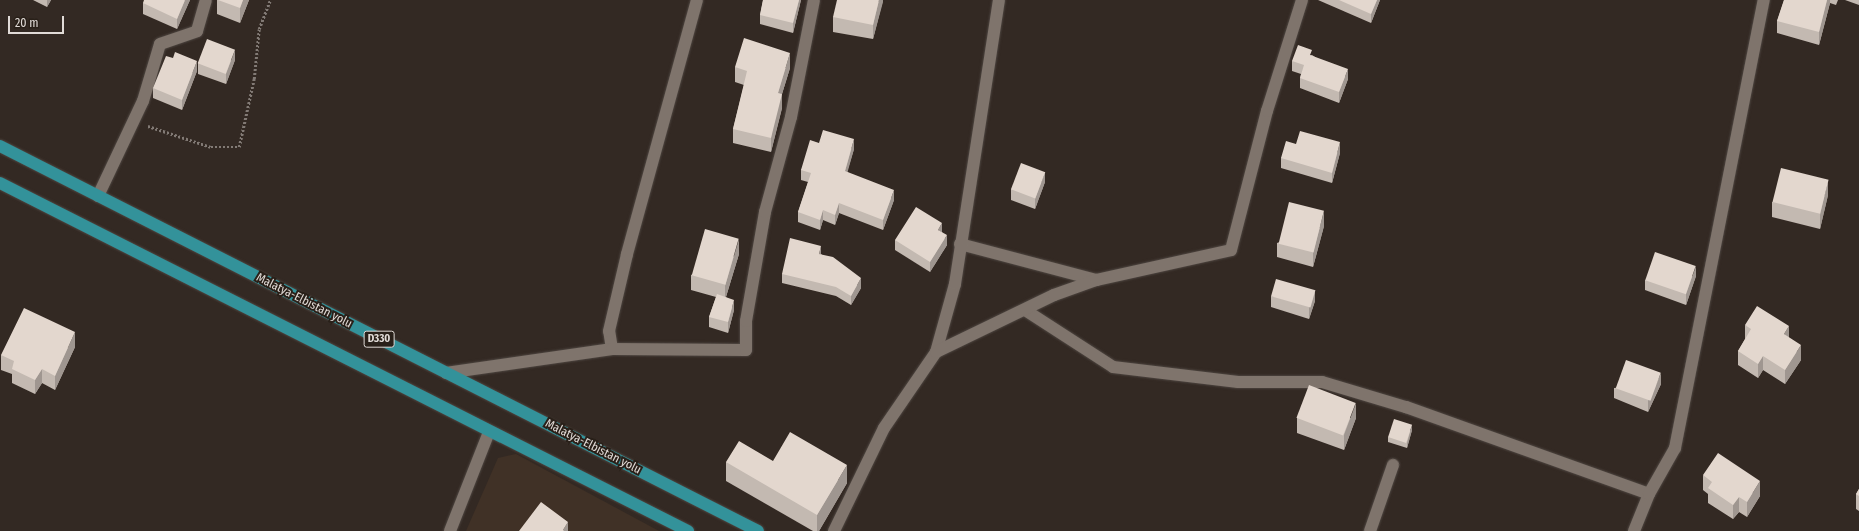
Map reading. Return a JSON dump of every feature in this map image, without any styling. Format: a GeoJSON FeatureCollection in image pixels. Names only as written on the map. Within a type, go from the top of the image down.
{"type":"FeatureCollection","features":[{"type":"Feature","properties":{"kind":"main road","name":"Malatya-Elbistan yolu"},"geometry":{"type":"LineString","coordinates":[[0,146],[758,531]]}},
{"type":"Feature","properties":{"kind":"main road","name":"D330"},"geometry":{"type":"LineString","coordinates":[[0,183],[688,531]]}},
{"type":"Feature","properties":{"kind":"street"},"geometry":{"type":"LineString","coordinates":[[98,196],[143,101],[160,44],[197,31],[206,0]]}},
{"type":"Feature","properties":{"kind":"street"},"geometry":{"type":"LineString","coordinates":[[612,349],[609,331],[627,254],[697,0]]}},
{"type":"Feature","properties":{"kind":"street"},"geometry":{"type":"LineString","coordinates":[[446,373],[612,349],[746,350],[746,322],[765,212],[791,117],[814,0]]}},
{"type":"Feature","properties":{"kind":"street"},"geometry":{"type":"LineString","coordinates":[[834,531],[884,428],[936,352],[955,284],[999,0]]}},
{"type":"Feature","properties":{"kind":"street"},"geometry":{"type":"LineString","coordinates":[[936,352],[1025,310],[1096,280],[1230,250],[1260,133],[1302,0]]}},
{"type":"Feature","properties":{"kind":"street"},"geometry":{"type":"LineString","coordinates":[[1634,531],[1649,494],[1675,448],[1764,0]]}},
{"type":"Feature","properties":{"kind":"street"},"geometry":{"type":"LineString","coordinates":[[960,244],[1096,280]]}},
{"type":"Feature","properties":{"kind":"street"},"geometry":{"type":"LineString","coordinates":[[1025,310],[1113,366],[1238,382],[1322,382],[1406,407],[1649,494]]}},
{"type":"Feature","properties":{"kind":"street"},"geometry":{"type":"LineString","coordinates":[[450,531],[490,432]]}},
{"type":"Feature","properties":{"kind":"street"},"geometry":{"type":"LineString","coordinates":[[1370,531],[1393,465]]}},
{"type":"Feature","properties":{"kind":"path"},"geometry":{"type":"LineString","coordinates":[[132,125],[159,127],[211,147],[239,147],[254,79],[259,28],[270,0]]}},
{"type":"Feature","properties":{"kind":"shaded area"},"geometry":{"type":"Polygon","coordinates":[[[516,454],[659,531],[466,531],[498,458],[516,454]]]}},
{"type":"Feature","properties":{"kind":"building"},"geometry":{"type":"Polygon","coordinates":[[[144,0],[185,0],[177,19],[143,3],[144,0]]]}},
{"type":"Feature","properties":{"kind":"building"},"geometry":{"type":"Polygon","coordinates":[[[218,0],[243,0],[240,8],[218,0]]]}},
{"type":"Feature","properties":{"kind":"building"},"geometry":{"type":"Polygon","coordinates":[[[763,0],[799,0],[793,23],[760,15],[763,0]]]}},
{"type":"Feature","properties":{"kind":"building"},"geometry":{"type":"Polygon","coordinates":[[[837,0],[879,0],[873,25],[833,17],[837,0]]]}},
{"type":"Feature","properties":{"kind":"building"},"geometry":{"type":"Polygon","coordinates":[[[1339,0],[1377,0],[1371,14],[1339,0]]]}},
{"type":"Feature","properties":{"kind":"building"},"geometry":{"type":"Polygon","coordinates":[[[1784,0],[1827,0],[1819,32],[1777,21],[1784,0]]]}},
{"type":"Feature","properties":{"kind":"building"},"geometry":{"type":"Polygon","coordinates":[[[744,38],[790,53],[778,93],[782,94],[771,138],[733,129],[747,71],[735,67],[744,38]]]}},
{"type":"Feature","properties":{"kind":"building"},"geometry":{"type":"Polygon","coordinates":[[[207,39],[235,50],[226,74],[198,63],[207,39]]]}},
{"type":"Feature","properties":{"kind":"building"},"geometry":{"type":"Polygon","coordinates":[[[1298,45],[1312,50],[1310,55],[1348,69],[1339,92],[1300,78],[1304,65],[1292,61],[1298,45]]]}},
{"type":"Feature","properties":{"kind":"building"},"geometry":{"type":"Polygon","coordinates":[[[175,52],[197,61],[182,100],[153,88],[166,56],[173,58],[175,52]]]}},
{"type":"Feature","properties":{"kind":"building"},"geometry":{"type":"Polygon","coordinates":[[[823,130],[854,139],[845,171],[894,190],[883,220],[839,203],[835,215],[823,210],[820,220],[798,212],[811,173],[801,170],[810,140],[819,143],[823,130]]]}},
{"type":"Feature","properties":{"kind":"building"},"geometry":{"type":"Polygon","coordinates":[[[1300,131],[1340,142],[1332,173],[1281,158],[1286,141],[1296,144],[1300,131]]]}},
{"type":"Feature","properties":{"kind":"building"},"geometry":{"type":"Polygon","coordinates":[[[1021,163],[1045,172],[1035,198],[1011,189],[1021,163]]]}},
{"type":"Feature","properties":{"kind":"building"},"geometry":{"type":"Polygon","coordinates":[[[1781,168],[1829,180],[1820,214],[1773,202],[1781,168]]]}},
{"type":"Feature","properties":{"kind":"building"},"geometry":{"type":"Polygon","coordinates":[[[1289,202],[1324,211],[1314,252],[1279,244],[1289,202]]]}},
{"type":"Feature","properties":{"kind":"building"},"geometry":{"type":"Polygon","coordinates":[[[916,207],[942,223],[938,230],[947,235],[930,262],[895,240],[916,207]]]}},
{"type":"Feature","properties":{"kind":"building"},"geometry":{"type":"Polygon","coordinates":[[[705,229],[739,239],[725,285],[692,275],[705,229]]]}},
{"type":"Feature","properties":{"kind":"building"},"geometry":{"type":"Polygon","coordinates":[[[790,238],[821,246],[819,254],[833,257],[861,278],[851,296],[836,287],[782,274],[790,238]]]}},
{"type":"Feature","properties":{"kind":"building"},"geometry":{"type":"Polygon","coordinates":[[[1655,252],[1696,266],[1686,294],[1645,280],[1655,252]]]}},
{"type":"Feature","properties":{"kind":"building"},"geometry":{"type":"Polygon","coordinates":[[[1276,279],[1315,290],[1310,308],[1271,296],[1276,279]]]}},
{"type":"Feature","properties":{"kind":"building"},"geometry":{"type":"Polygon","coordinates":[[[717,294],[734,300],[728,322],[709,317],[717,294]]]}},
{"type":"Feature","properties":{"kind":"building"},"geometry":{"type":"Polygon","coordinates":[[[1757,306],[1789,326],[1784,334],[1801,345],[1785,370],[1763,356],[1758,364],[1738,351],[1751,329],[1745,325],[1757,306]]]}},
{"type":"Feature","properties":{"kind":"building"},"geometry":{"type":"Polygon","coordinates":[[[24,308],[75,332],[55,376],[42,369],[35,380],[12,369],[14,361],[1,355],[24,308]]]}},
{"type":"Feature","properties":{"kind":"building"},"geometry":{"type":"Polygon","coordinates":[[[1626,360],[1661,373],[1651,401],[1616,388],[1626,360]]]}},
{"type":"Feature","properties":{"kind":"building"},"geometry":{"type":"Polygon","coordinates":[[[1309,385],[1356,403],[1343,436],[1296,418],[1309,385]]]}},
{"type":"Feature","properties":{"kind":"building"},"geometry":{"type":"Polygon","coordinates":[[[1394,419],[1412,425],[1406,443],[1388,437],[1394,419]]]}},
{"type":"Feature","properties":{"kind":"building"},"geometry":{"type":"Polygon","coordinates":[[[790,432],[847,465],[817,515],[726,462],[739,441],[773,461],[790,432]]]}},
{"type":"Feature","properties":{"kind":"building"},"geometry":{"type":"Polygon","coordinates":[[[1718,453],[1760,481],[1747,502],[1739,497],[1733,505],[1708,488],[1712,482],[1703,475],[1718,453]]]}},
{"type":"Feature","properties":{"kind":"building"},"geometry":{"type":"Polygon","coordinates":[[[1859,489],[1859,496],[1856,494],[1859,489]]]}},
{"type":"Feature","properties":{"kind":"building"},"geometry":{"type":"Polygon","coordinates":[[[541,502],[568,522],[563,530],[564,531],[519,531],[541,502]]]}}]}
